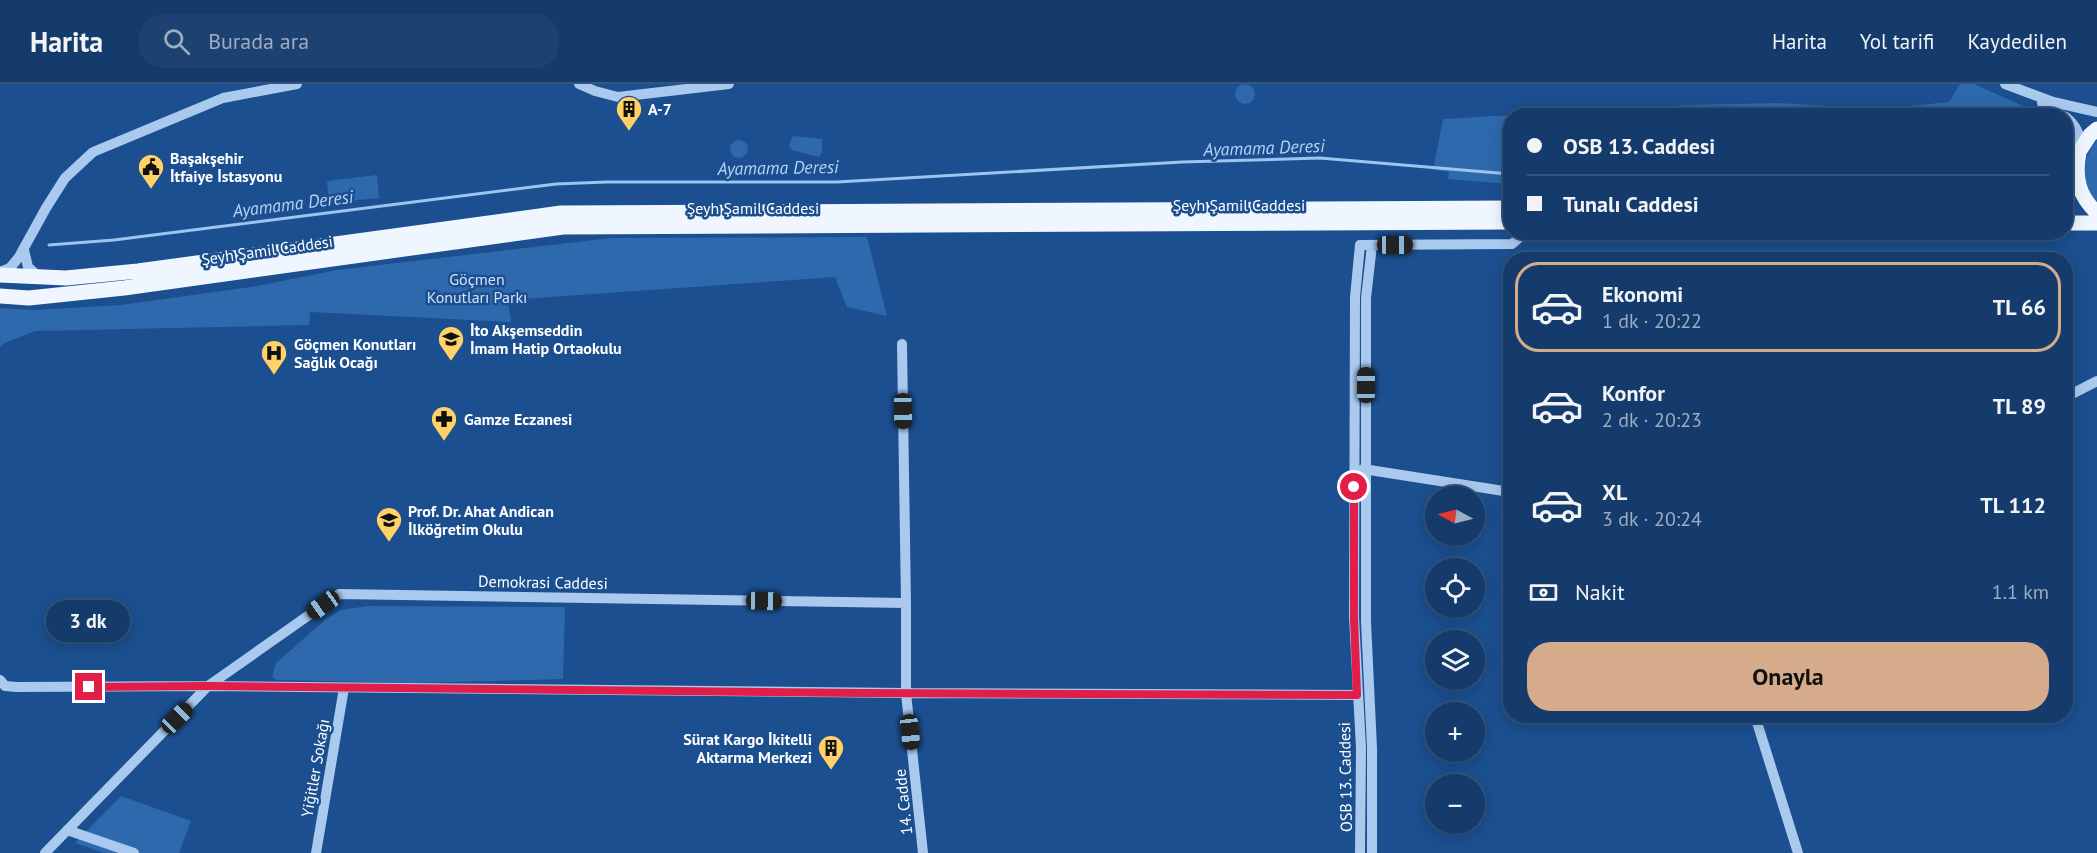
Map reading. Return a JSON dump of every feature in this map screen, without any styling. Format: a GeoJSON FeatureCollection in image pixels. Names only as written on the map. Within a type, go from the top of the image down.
{"type":"FeatureCollection","features":[{"type":"Feature","properties":{"kind":"main road"},"geometry":{"type":"LineString","coordinates":[[2073,162],[2090,135],[2097,129]]}},
{"type":"Feature","properties":{"kind":"main road"},"geometry":{"type":"LineString","coordinates":[[2079,153],[2076,165],[2078,183],[2085,200],[2097,213]]}},
{"type":"Feature","properties":{"kind":"main road","name":"Şeyh Şamil Caddesi"},"geometry":{"type":"LineString","coordinates":[[0,275],[66,278],[138,271],[561,213],[1503,207]]}},
{"type":"Feature","properties":{"kind":"main road","name":"Şeyh Şamil Caddesi"},"geometry":{"type":"LineString","coordinates":[[0,295],[29,298],[100,291],[563,227],[1503,222]]}},
{"type":"Feature","properties":{"kind":"main road"},"geometry":{"type":"LineString","coordinates":[[2073,223],[2097,223]]}},
{"type":"Feature","properties":{"kind":"main road"},"geometry":{"type":"LineString","coordinates":[[100,291],[138,271]]}},
{"type":"Feature","properties":{"kind":"main road"},"geometry":{"type":"LineString","coordinates":[[0,275],[5,286],[0,295]]}},
{"type":"Feature","properties":{"kind":"main road"},"geometry":{"type":"LineString","coordinates":[[29,298],[23,294],[22,283],[34,278]]}},
{"type":"Feature","properties":{"kind":"street"},"geometry":{"type":"LineString","coordinates":[[0,275],[24,250],[65,178],[93,152],[223,98],[297,84]]}},
{"type":"Feature","properties":{"kind":"street"},"geometry":{"type":"LineString","coordinates":[[579,84],[618,97],[729,84]]}},
{"type":"Feature","properties":{"kind":"street"},"geometry":{"type":"LineString","coordinates":[[2005,84],[2050,108]]}},
{"type":"Feature","properties":{"kind":"street"},"geometry":{"type":"LineString","coordinates":[[2023,92],[2097,112]]}},
{"type":"Feature","properties":{"kind":"street"},"geometry":{"type":"LineString","coordinates":[[2073,124],[2080,134],[2079,153]]}},
{"type":"Feature","properties":{"kind":"street"},"geometry":{"type":"LineString","coordinates":[[1372,245],[1512,244],[1517,240]]}},
{"type":"Feature","properties":{"kind":"street","name":"OSB 13. Caddesi"},"geometry":{"type":"LineString","coordinates":[[1360,853],[1360,748],[1354,618],[1354,297],[1360,245],[1372,245],[1366,298],[1366,622],[1372,748],[1372,853]]}},
{"type":"Feature","properties":{"kind":"street"},"geometry":{"type":"LineString","coordinates":[[24,250],[28,267],[34,278]]}},
{"type":"Feature","properties":{"kind":"street","name":"14. Cadde"},"geometry":{"type":"LineString","coordinates":[[902,344],[906,693],[923,853]]}},
{"type":"Feature","properties":{"kind":"street"},"geometry":{"type":"LineString","coordinates":[[2073,393],[2097,381]]}},
{"type":"Feature","properties":{"kind":"street"},"geometry":{"type":"LineString","coordinates":[[1354,466],[1367,471],[1503,491]]}},
{"type":"Feature","properties":{"kind":"street","name":"Demokrasi Caddesi"},"geometry":{"type":"LineString","coordinates":[[45,853],[208,686],[339,594],[906,603]]}},
{"type":"Feature","properties":{"kind":"street"},"geometry":{"type":"LineString","coordinates":[[0,680],[5,686],[17,687],[208,686],[1357,695]]}},
{"type":"Feature","properties":{"kind":"street","name":"Yiğitler Sokağı"},"geometry":{"type":"LineString","coordinates":[[316,853],[344,688]]}},
{"type":"Feature","properties":{"kind":"street"},"geometry":{"type":"LineString","coordinates":[[1757,723],[1798,853]]}},
{"type":"Feature","properties":{"kind":"street"},"geometry":{"type":"LineString","coordinates":[[67,830],[134,853]]}},
{"type":"Feature","properties":{"kind":"green space"},"geometry":{"type":"Polygon","coordinates":[[[1245,84],[1252,87],[1255,94],[1252,101],[1245,104],[1238,101],[1235,94],[1238,87],[1245,84]]]}},
{"type":"Feature","properties":{"kind":"green space"},"geometry":{"type":"Polygon","coordinates":[[[1960,84],[1974,84],[2027,108],[1890,108],[1949,102],[1960,84]]]}},
{"type":"Feature","properties":{"kind":"green space"},"geometry":{"type":"Polygon","coordinates":[[[1777,103],[1863,108],[1636,108],[1689,105],[1777,103]]]}},
{"type":"Feature","properties":{"kind":"green space"},"geometry":{"type":"Polygon","coordinates":[[[1503,116],[1503,183],[1448,179],[1449,172],[1433,170],[1443,119],[1503,116]]]}},
{"type":"Feature","properties":{"kind":"green space"},"geometry":{"type":"Polygon","coordinates":[[[793,136],[822,139],[822,152],[819,157],[792,150],[789,145],[793,136]]]}},
{"type":"Feature","properties":{"kind":"green space"},"geometry":{"type":"Polygon","coordinates":[[[739,140],[745,143],[748,149],[745,155],[739,158],[733,155],[730,149],[733,143],[739,140]]]}},
{"type":"Feature","properties":{"kind":"green space"},"geometry":{"type":"Polygon","coordinates":[[[2097,140],[2097,201],[2087,187],[2084,171],[2088,155],[2097,140]]]}},
{"type":"Feature","properties":{"kind":"green space"},"geometry":{"type":"Polygon","coordinates":[[[377,175],[379,198],[329,203],[327,181],[377,175]]]}},
{"type":"Feature","properties":{"kind":"green space","name":"Göçmen Konutları Parkı"},"geometry":{"type":"Polygon","coordinates":[[[867,237],[887,316],[847,307],[835,277],[508,300],[511,322],[310,312],[309,325],[35,331],[0,347],[0,308],[35,310],[121,305],[257,286],[337,270],[611,238],[867,237]]]}},
{"type":"Feature","properties":{"kind":"green space"},"geometry":{"type":"Polygon","coordinates":[[[368,606],[565,607],[563,679],[414,683],[277,680],[272,677],[276,663],[326,619],[341,610],[368,606]]]}},
{"type":"Feature","properties":{"kind":"green space"},"geometry":{"type":"Polygon","coordinates":[[[121,796],[191,821],[179,853],[104,853],[75,843],[121,796]]]}},
{"type":"Feature","properties":{"kind":"waterway","name":"Ayamama Deresi"},"geometry":{"type":"LineString","coordinates":[[49,245],[114,240],[556,184],[837,182],[1182,162],[1320,158],[1503,173]]}},
{"type":"Feature","properties":{"kind":"place","name":"A-7"},"geometry":{"type":"Point","coordinates":[629,132]}},
{"type":"Feature","properties":{"kind":"place","name":"Başakşehir İtfaiye İstasyonu"},"geometry":{"type":"Point","coordinates":[151,190]}},
{"type":"Feature","properties":{"kind":"place","name":"İto Akşemseddin İmam Hatip Ortaokulu"},"geometry":{"type":"Point","coordinates":[451,362]}},
{"type":"Feature","properties":{"kind":"place","name":"Göçmen Konutları Sağlık Ocağı"},"geometry":{"type":"Point","coordinates":[274,376]}},
{"type":"Feature","properties":{"kind":"place","name":"Gamze Eczanesi"},"geometry":{"type":"Point","coordinates":[444,442]}},
{"type":"Feature","properties":{"kind":"place","name":"Prof. Dr. Ahat Andican İlköğretim Okulu"},"geometry":{"type":"Point","coordinates":[389,543]}},
{"type":"Feature","properties":{"kind":"place","name":"Sürat Kargo İkitelli Aktarma Merkezi"},"geometry":{"type":"Point","coordinates":[831,771]}},
{"type":"Feature","properties":{"kind":"route"},"geometry":{"type":"LineString","coordinates":[[89,687],[1357,695],[1354,618],[1354,487]]}}]}
